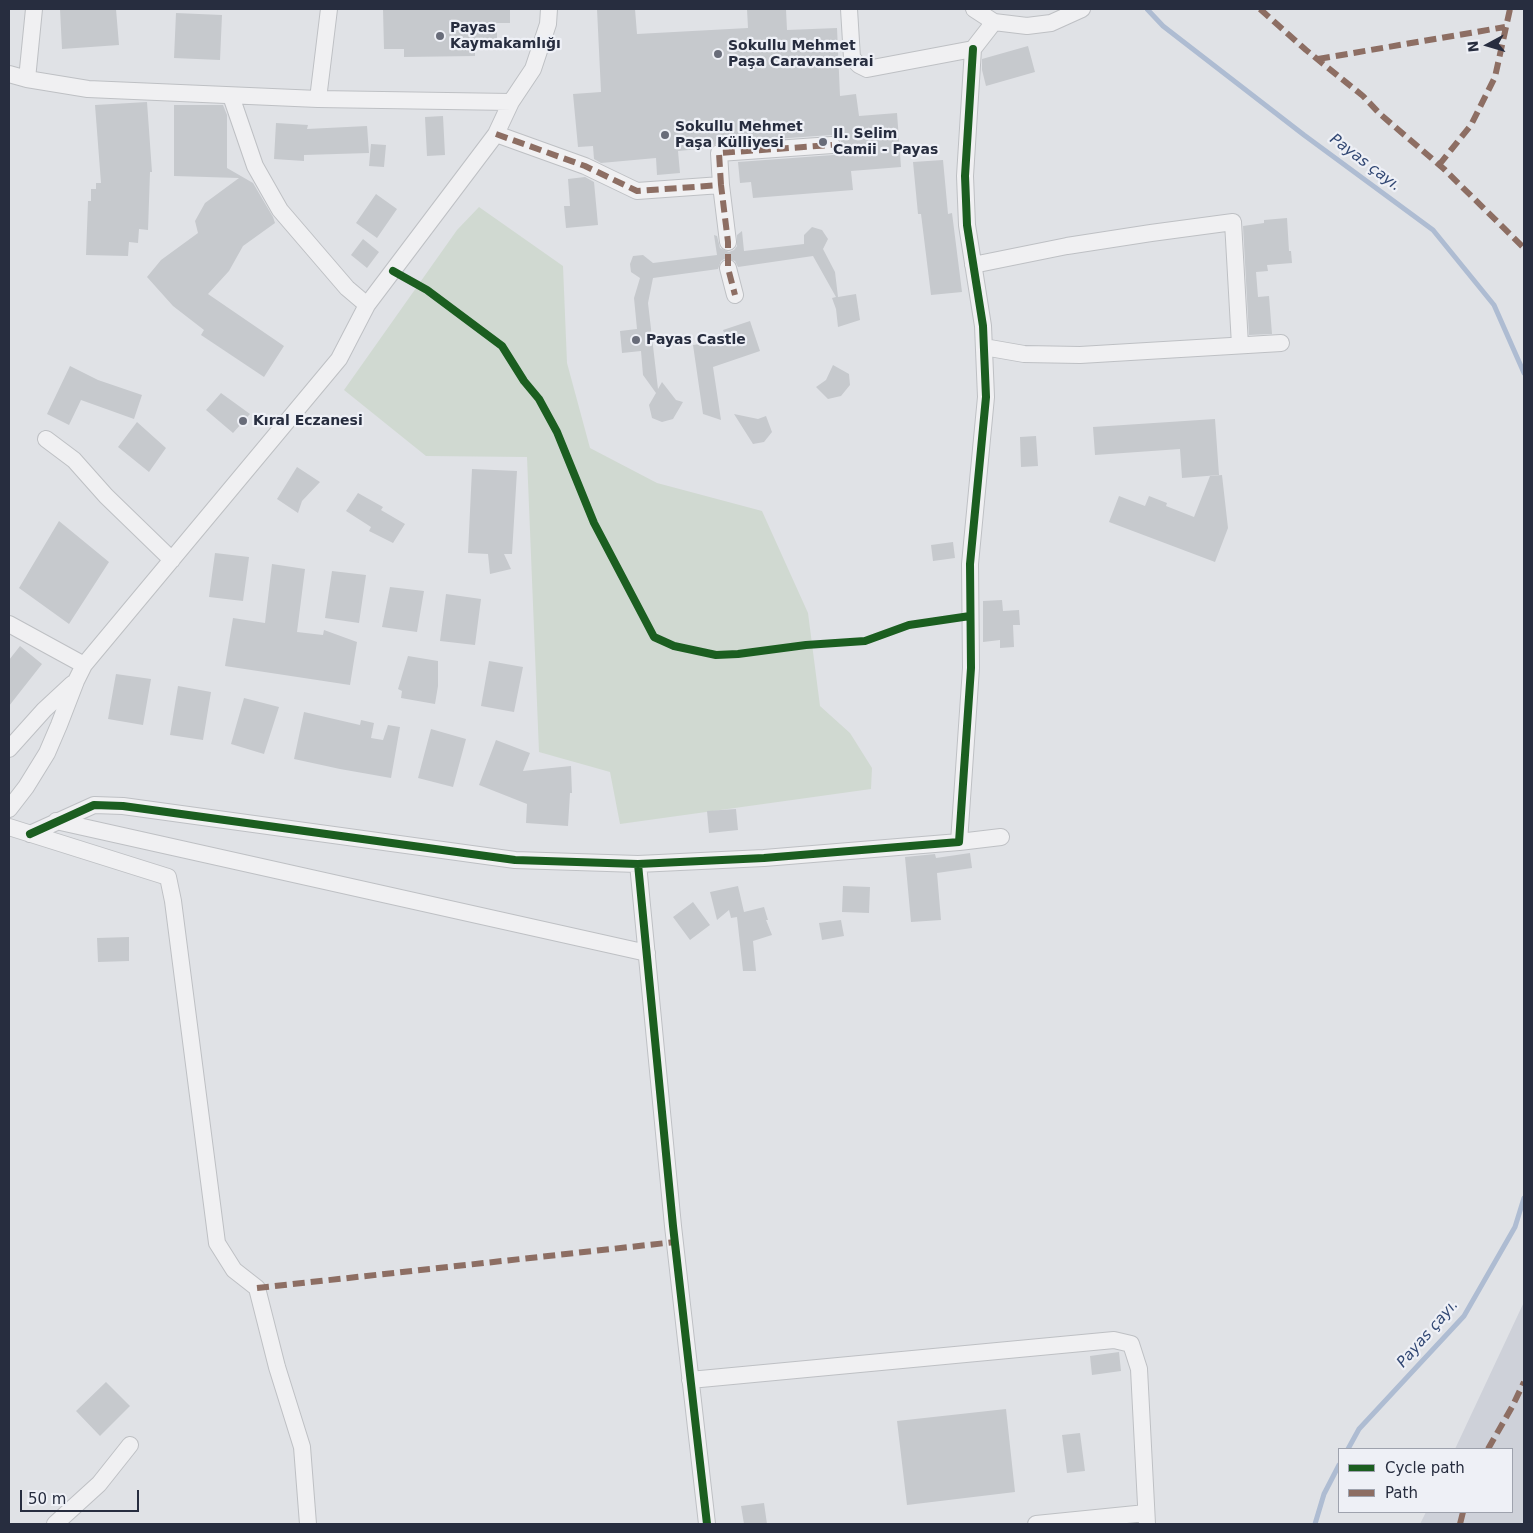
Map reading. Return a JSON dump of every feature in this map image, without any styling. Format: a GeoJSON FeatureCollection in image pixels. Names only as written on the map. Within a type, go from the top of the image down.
{"type":"FeatureCollection","features":[{"type":"Feature","properties":{"kind":"street"},"geometry":{"type":"LineString","coordinates":[[27,79],[34,9]]}},
{"type":"Feature","properties":{"kind":"street"},"geometry":{"type":"LineString","coordinates":[[318,99],[329,9]]}},
{"type":"Feature","properties":{"kind":"street"},"geometry":{"type":"LineString","coordinates":[[9,809],[26,787],[47,753],[84,664],[339,359],[367,305],[496,134],[511,102],[532,69],[548,24],[549,9]]}},
{"type":"Feature","properties":{"kind":"street"},"geometry":{"type":"LineString","coordinates":[[849,9],[852,58],[867,69],[973,49]]}},
{"type":"Feature","properties":{"kind":"street"},"geometry":{"type":"LineString","coordinates":[[974,9],[994,22],[1027,26],[1051,24],[1082,9]]}},
{"type":"Feature","properties":{"kind":"street"},"geometry":{"type":"LineString","coordinates":[[959,842],[971,668],[970,564],[986,397],[983,326],[967,225],[965,176],[973,49],[994,22]]}},
{"type":"Feature","properties":{"kind":"street"},"geometry":{"type":"LineString","coordinates":[[9,74],[27,79],[88,89],[318,99],[511,102]]}},
{"type":"Feature","properties":{"kind":"street"},"geometry":{"type":"LineString","coordinates":[[231,96],[255,166],[280,210],[347,288],[367,305]]}},
{"type":"Feature","properties":{"kind":"street"},"geometry":{"type":"LineString","coordinates":[[496,134],[585,166],[637,191],[721,185]]}},
{"type":"Feature","properties":{"kind":"street"},"geometry":{"type":"LineString","coordinates":[[728,242],[719,154],[832,145]]}},
{"type":"Feature","properties":{"kind":"street"},"geometry":{"type":"LineString","coordinates":[[974,265],[1067,246],[1233,222],[1240,345]]}},
{"type":"Feature","properties":{"kind":"street"},"geometry":{"type":"LineString","coordinates":[[728,268],[735,295]]}},
{"type":"Feature","properties":{"kind":"street"},"geometry":{"type":"LineString","coordinates":[[984,348],[1024,354],[1080,356],[1281,343]]}},
{"type":"Feature","properties":{"kind":"street"},"geometry":{"type":"LineString","coordinates":[[46,440],[74,460],[106,496],[172,560]]}},
{"type":"Feature","properties":{"kind":"street"},"geometry":{"type":"LineString","coordinates":[[9,624],[84,664]]}},
{"type":"Feature","properties":{"kind":"street"},"geometry":{"type":"LineString","coordinates":[[9,749],[44,710],[76,680]]}},
{"type":"Feature","properties":{"kind":"street"},"geometry":{"type":"LineString","coordinates":[[30,834],[94,805],[123,806],[515,860],[638,864],[764,858],[1001,838]]}},
{"type":"Feature","properties":{"kind":"street"},"geometry":{"type":"LineString","coordinates":[[56,821],[647,953]]}},
{"type":"Feature","properties":{"kind":"street"},"geometry":{"type":"LineString","coordinates":[[9,827],[168,877],[173,901],[216,1244],[234,1270],[257,1288],[277,1367],[302,1447],[308,1524]]}},
{"type":"Feature","properties":{"kind":"street"},"geometry":{"type":"LineString","coordinates":[[638,864],[672,1217],[708,1524]]}},
{"type":"Feature","properties":{"kind":"street"},"geometry":{"type":"LineString","coordinates":[[690,1380],[1114,1340],[1131,1344],[1138,1369],[1147,1519],[1036,1524]]}},
{"type":"Feature","properties":{"kind":"street"},"geometry":{"type":"LineString","coordinates":[[55,1524],[99,1484],[130,1445]]}},
{"type":"Feature","properties":{"kind":"shaded area"},"geometry":{"type":"Polygon","coordinates":[[[479,207],[563,266],[567,363],[590,448],[657,483],[762,511],[808,613],[820,706],[850,733],[872,768],[871,789],[620,824],[610,772],[539,752],[527,457],[426,456],[344,390],[457,230],[479,207]]]}},
{"type":"Feature","properties":{"kind":"shaded area"},"geometry":{"type":"Polygon","coordinates":[[[1524,1302],[1524,1524],[1420,1524],[1426,1513],[1513,1513],[1513,1448],[1455,1448],[1524,1302]]]}},
{"type":"Feature","properties":{"kind":"building"},"geometry":{"type":"Polygon","coordinates":[[[60,9],[116,9],[119,45],[62,49],[60,9]]]}},
{"type":"Feature","properties":{"kind":"building","name":"Payas Kaymakamlığı"},"geometry":{"type":"Polygon","coordinates":[[[383,9],[510,9],[510,23],[497,23],[497,49],[475,49],[475,56],[404,57],[404,49],[384,49],[383,9]]]}},
{"type":"Feature","properties":{"kind":"building"},"geometry":{"type":"Polygon","coordinates":[[[597,9],[635,9],[637,34],[748,28],[747,9],[786,9],[787,30],[837,28],[840,96],[856,94],[859,116],[897,113],[901,167],[851,171],[853,190],[753,198],[751,182],[740,183],[738,162],[833,155],[841,149],[840,139],[831,135],[718,143],[710,148],[678,151],[680,173],[657,175],[656,158],[601,163],[594,159],[593,146],[578,147],[573,94],[601,92],[597,9]]]}},
{"type":"Feature","properties":{"kind":"building"},"geometry":{"type":"Polygon","coordinates":[[[176,13],[222,15],[220,60],[174,58],[176,13]]]}},
{"type":"Feature","properties":{"kind":"building"},"geometry":{"type":"Polygon","coordinates":[[[1028,46],[1035,72],[986,86],[982,70],[982,59],[1028,46]]]}},
{"type":"Feature","properties":{"kind":"building"},"geometry":{"type":"Polygon","coordinates":[[[147,102],[152,172],[150,172],[148,230],[139,229],[138,243],[129,242],[128,256],[86,255],[88,201],[91,201],[91,189],[96,189],[96,183],[101,183],[95,105],[147,102]]]}},
{"type":"Feature","properties":{"kind":"building"},"geometry":{"type":"Polygon","coordinates":[[[174,105],[223,105],[227,115],[227,168],[253,183],[275,223],[243,246],[229,271],[208,294],[284,346],[264,377],[201,335],[204,330],[173,306],[147,277],[161,260],[198,233],[195,221],[205,203],[239,178],[174,176],[174,105]]]}},
{"type":"Feature","properties":{"kind":"building"},"geometry":{"type":"Polygon","coordinates":[[[443,116],[445,155],[427,156],[425,117],[443,116]]]}},
{"type":"Feature","properties":{"kind":"building"},"geometry":{"type":"Polygon","coordinates":[[[276,123],[308,125],[307,129],[367,126],[369,153],[304,155],[304,161],[274,159],[276,123]]]}},
{"type":"Feature","properties":{"kind":"building"},"geometry":{"type":"Polygon","coordinates":[[[371,144],[386,145],[384,167],[369,166],[371,144]]]}},
{"type":"Feature","properties":{"kind":"building"},"geometry":{"type":"Polygon","coordinates":[[[943,160],[948,214],[952,213],[962,292],[931,295],[921,214],[918,214],[913,162],[943,160]]]}},
{"type":"Feature","properties":{"kind":"building"},"geometry":{"type":"Polygon","coordinates":[[[585,177],[594,182],[598,225],[566,228],[564,206],[570,206],[568,179],[585,177]]]}},
{"type":"Feature","properties":{"kind":"building"},"geometry":{"type":"Polygon","coordinates":[[[376,194],[397,209],[377,238],[356,223],[376,194]]]}},
{"type":"Feature","properties":{"kind":"building"},"geometry":{"type":"Polygon","coordinates":[[[1287,218],[1289,251],[1291,251],[1292,263],[1267,265],[1268,271],[1256,272],[1258,297],[1269,296],[1272,334],[1249,335],[1243,226],[1264,223],[1264,220],[1287,218]]]}},
{"type":"Feature","properties":{"kind":"building","name":"Payas Castle"},"geometry":{"type":"Polygon","coordinates":[[[812,227],[822,230],[828,239],[823,249],[835,272],[838,297],[856,294],[860,320],[838,327],[836,309],[832,298],[836,297],[813,256],[738,267],[735,261],[726,258],[721,261],[718,269],[653,278],[648,303],[658,389],[662,382],[676,400],[683,402],[673,419],[662,422],[652,418],[649,405],[656,393],[643,375],[641,351],[622,353],[620,331],[637,329],[634,298],[640,278],[631,272],[630,264],[633,256],[643,255],[653,263],[717,255],[714,235],[717,236],[720,248],[729,252],[737,246],[737,235],[742,231],[744,251],[804,244],[804,235],[812,227]]]}},
{"type":"Feature","properties":{"kind":"building"},"geometry":{"type":"Polygon","coordinates":[[[363,239],[379,252],[367,268],[351,255],[363,239]]]}},
{"type":"Feature","properties":{"kind":"building"},"geometry":{"type":"Polygon","coordinates":[[[750,321],[760,351],[713,367],[721,420],[703,414],[693,345],[727,340],[723,330],[750,321]]]}},
{"type":"Feature","properties":{"kind":"building"},"geometry":{"type":"Polygon","coordinates":[[[833,365],[849,374],[850,385],[841,396],[828,399],[816,387],[826,380],[833,365]]]}},
{"type":"Feature","properties":{"kind":"building"},"geometry":{"type":"Polygon","coordinates":[[[70,366],[98,380],[142,395],[134,419],[81,400],[69,425],[47,414],[70,366]]]}},
{"type":"Feature","properties":{"kind":"building"},"geometry":{"type":"Polygon","coordinates":[[[221,393],[250,414],[233,433],[206,410],[221,393]]]}},
{"type":"Feature","properties":{"kind":"building"},"geometry":{"type":"Polygon","coordinates":[[[734,414],[758,419],[766,416],[772,432],[764,442],[753,444],[734,414]]]}},
{"type":"Feature","properties":{"kind":"building"},"geometry":{"type":"Polygon","coordinates":[[[1215,419],[1219,475],[1182,478],[1180,449],[1095,455],[1093,427],[1215,419]]]}},
{"type":"Feature","properties":{"kind":"building"},"geometry":{"type":"Polygon","coordinates":[[[137,422],[166,448],[149,472],[118,447],[137,422]]]}},
{"type":"Feature","properties":{"kind":"building"},"geometry":{"type":"Polygon","coordinates":[[[1036,436],[1038,466],[1021,467],[1020,437],[1036,436]]]}},
{"type":"Feature","properties":{"kind":"building"},"geometry":{"type":"Polygon","coordinates":[[[297,467],[320,482],[302,501],[298,513],[277,499],[297,467]]]}},
{"type":"Feature","properties":{"kind":"building"},"geometry":{"type":"Polygon","coordinates":[[[472,469],[517,471],[512,554],[504,554],[511,569],[490,574],[488,554],[468,553],[472,469]]]}},
{"type":"Feature","properties":{"kind":"building"},"geometry":{"type":"Polygon","coordinates":[[[1222,475],[1228,528],[1215,562],[1109,522],[1119,496],[1145,506],[1149,496],[1167,503],[1166,506],[1194,517],[1210,476],[1222,475]]]}},
{"type":"Feature","properties":{"kind":"building"},"geometry":{"type":"Polygon","coordinates":[[[358,493],[383,507],[381,510],[405,524],[393,543],[369,531],[371,527],[346,511],[358,493]]]}},
{"type":"Feature","properties":{"kind":"building"},"geometry":{"type":"Polygon","coordinates":[[[59,521],[109,562],[69,624],[19,588],[59,521]]]}},
{"type":"Feature","properties":{"kind":"building"},"geometry":{"type":"Polygon","coordinates":[[[953,542],[955,558],[933,561],[931,545],[953,542]]]}},
{"type":"Feature","properties":{"kind":"building"},"geometry":{"type":"Polygon","coordinates":[[[215,553],[249,557],[243,601],[209,597],[215,553]]]}},
{"type":"Feature","properties":{"kind":"building"},"geometry":{"type":"Polygon","coordinates":[[[272,564],[305,569],[297,632],[323,635],[324,630],[357,642],[350,685],[225,666],[233,618],[265,623],[272,564]]]}},
{"type":"Feature","properties":{"kind":"building"},"geometry":{"type":"Polygon","coordinates":[[[332,571],[366,575],[359,623],[325,618],[332,571]]]}},
{"type":"Feature","properties":{"kind":"building"},"geometry":{"type":"Polygon","coordinates":[[[390,587],[424,591],[417,632],[382,627],[390,587]]]}},
{"type":"Feature","properties":{"kind":"building"},"geometry":{"type":"Polygon","coordinates":[[[446,594],[481,599],[475,645],[440,641],[446,594]]]}},
{"type":"Feature","properties":{"kind":"building"},"geometry":{"type":"Polygon","coordinates":[[[1002,600],[1003,611],[1019,610],[1020,625],[1013,625],[1014,647],[1000,648],[1000,640],[983,642],[983,601],[1002,600]]]}},
{"type":"Feature","properties":{"kind":"building"},"geometry":{"type":"Polygon","coordinates":[[[20,646],[42,664],[9,706],[9,660],[20,646]]]}},
{"type":"Feature","properties":{"kind":"building"},"geometry":{"type":"Polygon","coordinates":[[[408,656],[438,661],[438,686],[435,704],[401,698],[402,691],[398,689],[408,656]]]}},
{"type":"Feature","properties":{"kind":"building"},"geometry":{"type":"Polygon","coordinates":[[[489,661],[523,667],[514,712],[481,706],[489,661]]]}},
{"type":"Feature","properties":{"kind":"building"},"geometry":{"type":"Polygon","coordinates":[[[116,674],[151,679],[143,725],[108,719],[116,674]]]}},
{"type":"Feature","properties":{"kind":"building"},"geometry":{"type":"Polygon","coordinates":[[[178,686],[211,692],[203,740],[170,735],[178,686]]]}},
{"type":"Feature","properties":{"kind":"building"},"geometry":{"type":"Polygon","coordinates":[[[244,698],[279,707],[264,754],[231,744],[244,698]]]}},
{"type":"Feature","properties":{"kind":"building"},"geometry":{"type":"Polygon","coordinates":[[[304,712],[360,725],[361,720],[374,723],[371,738],[383,740],[388,725],[400,727],[391,778],[294,759],[304,712]]]}},
{"type":"Feature","properties":{"kind":"building"},"geometry":{"type":"Polygon","coordinates":[[[431,729],[466,739],[453,787],[418,778],[431,729]]]}},
{"type":"Feature","properties":{"kind":"building"},"geometry":{"type":"Polygon","coordinates":[[[496,740],[530,753],[523,771],[571,766],[572,793],[570,793],[568,826],[526,823],[527,804],[479,785],[496,740]]]}},
{"type":"Feature","properties":{"kind":"building"},"geometry":{"type":"Polygon","coordinates":[[[736,809],[738,830],[709,833],[707,811],[736,809]]]}},
{"type":"Feature","properties":{"kind":"building"},"geometry":{"type":"Polygon","coordinates":[[[970,853],[972,868],[937,873],[941,920],[911,922],[905,857],[935,854],[936,858],[970,853]]]}},
{"type":"Feature","properties":{"kind":"building"},"geometry":{"type":"Polygon","coordinates":[[[738,886],[744,912],[764,907],[768,920],[766,920],[772,935],[753,941],[756,971],[743,971],[737,917],[731,918],[729,910],[717,920],[710,892],[738,886]]]}},
{"type":"Feature","properties":{"kind":"building"},"geometry":{"type":"Polygon","coordinates":[[[843,886],[870,887],[869,913],[842,912],[843,886]]]}},
{"type":"Feature","properties":{"kind":"building"},"geometry":{"type":"Polygon","coordinates":[[[693,902],[710,925],[690,940],[673,917],[693,902]]]}},
{"type":"Feature","properties":{"kind":"building"},"geometry":{"type":"Polygon","coordinates":[[[841,920],[844,936],[822,940],[819,923],[841,920]]]}},
{"type":"Feature","properties":{"kind":"building"},"geometry":{"type":"Polygon","coordinates":[[[129,937],[129,961],[98,962],[97,938],[129,937]]]}},
{"type":"Feature","properties":{"kind":"building"},"geometry":{"type":"Polygon","coordinates":[[[1119,1352],[1121,1371],[1092,1375],[1090,1356],[1119,1352]]]}},
{"type":"Feature","properties":{"kind":"building"},"geometry":{"type":"Polygon","coordinates":[[[106,1382],[130,1406],[100,1436],[76,1411],[106,1382]]]}},
{"type":"Feature","properties":{"kind":"building"},"geometry":{"type":"Polygon","coordinates":[[[1006,1409],[1015,1492],[907,1505],[897,1421],[1006,1409]]]}},
{"type":"Feature","properties":{"kind":"building"},"geometry":{"type":"Polygon","coordinates":[[[1080,1433],[1085,1471],[1067,1473],[1062,1435],[1080,1433]]]}},
{"type":"Feature","properties":{"kind":"building"},"geometry":{"type":"Polygon","coordinates":[[[764,1503],[767,1524],[744,1524],[741,1506],[764,1503]]]}},
{"type":"Feature","properties":{"kind":"waterway","name":"Payas çayı."},"geometry":{"type":"LineString","coordinates":[[1147,9],[1163,26],[1304,135],[1433,230],[1494,305],[1524,373]]}},
{"type":"Feature","properties":{"kind":"waterway","name":"Payas çayı."},"geometry":{"type":"LineString","coordinates":[[1349,1448],[1359,1429],[1464,1316],[1515,1227],[1524,1198]]}},
{"type":"Feature","properties":{"kind":"waterway","name":"Payas çayı."},"geometry":{"type":"LineString","coordinates":[[1315,1524],[1324,1494],[1338,1467]]}},
{"type":"Feature","properties":{"kind":"marked path"},"geometry":{"type":"LineString","coordinates":[[1260,9],[1306,50],[1363,96],[1380,114],[1444,169],[1524,248]]}},
{"type":"Feature","properties":{"kind":"marked path"},"geometry":{"type":"LineString","coordinates":[[1439,165],[1471,125],[1495,77],[1510,9]]}},
{"type":"Feature","properties":{"kind":"marked path"},"geometry":{"type":"LineString","coordinates":[[1318,59],[1505,27]]}},
{"type":"Feature","properties":{"kind":"marked path"},"geometry":{"type":"LineString","coordinates":[[496,134],[585,166],[637,191],[721,185],[728,242],[728,268],[735,295]]}},
{"type":"Feature","properties":{"kind":"marked path"},"geometry":{"type":"LineString","coordinates":[[721,185],[719,153],[832,145]]}},
{"type":"Feature","properties":{"kind":"marked path"},"geometry":{"type":"LineString","coordinates":[[257,1288],[675,1242]]}},
{"type":"Feature","properties":{"kind":"marked path"},"geometry":{"type":"LineString","coordinates":[[1489,1448],[1524,1382]]}},
{"type":"Feature","properties":{"kind":"marked path"},"geometry":{"type":"LineString","coordinates":[[1460,1524],[1463,1513]]}},
{"type":"Feature","properties":{"kind":"cycle path"},"geometry":{"type":"LineString","coordinates":[[638,864],[764,858],[959,842],[971,668],[970,564],[986,397],[983,326],[967,225],[965,176],[973,49]]}},
{"type":"Feature","properties":{"kind":"cycle path"},"geometry":{"type":"LineString","coordinates":[[393,271],[427,290],[502,346],[524,381],[539,399],[557,432],[594,523],[654,637],[674,646],[716,655],[738,654],[806,645],[865,641],[909,625],[970,616]]}},
{"type":"Feature","properties":{"kind":"cycle path"},"geometry":{"type":"LineString","coordinates":[[30,834],[94,805],[123,806],[515,860],[638,864],[673,1226],[707,1524]]}},
{"type":"Feature","properties":{"kind":"place","name":"Payas Kaymakamlığı"},"geometry":{"type":"Point","coordinates":[440,36]}},
{"type":"Feature","properties":{"kind":"place","name":"Sokullu Mehmet Paşa Caravanserai"},"geometry":{"type":"Point","coordinates":[718,54]}},
{"type":"Feature","properties":{"kind":"place","name":"Sokullu Mehmet Paşa Külliyesi"},"geometry":{"type":"Point","coordinates":[665,135]}},
{"type":"Feature","properties":{"kind":"place","name":"II. Selim Camii - Payas"},"geometry":{"type":"Point","coordinates":[823,142]}},
{"type":"Feature","properties":{"kind":"place","name":"Payas Castle"},"geometry":{"type":"Point","coordinates":[636,340]}},
{"type":"Feature","properties":{"kind":"place","name":"Kıral Eczanesi"},"geometry":{"type":"Point","coordinates":[243,421]}}]}
